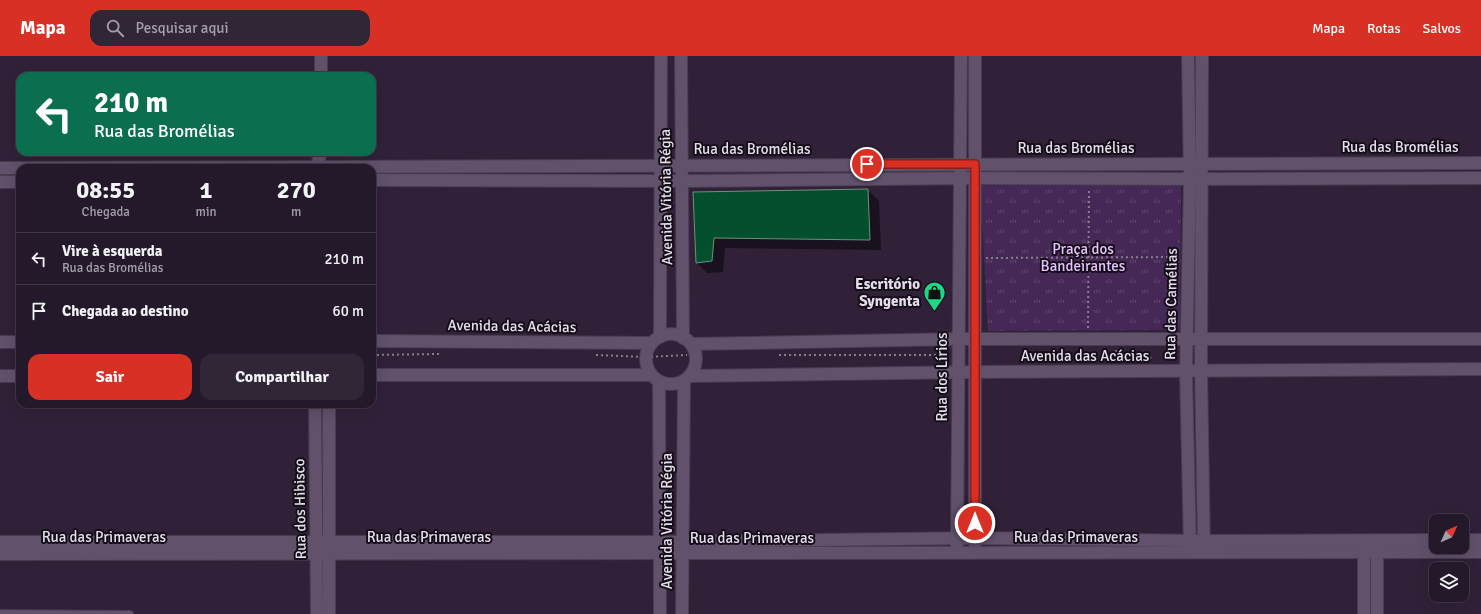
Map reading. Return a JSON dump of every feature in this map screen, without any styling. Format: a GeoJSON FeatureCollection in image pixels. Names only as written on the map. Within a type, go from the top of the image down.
{"type":"FeatureCollection","features":[{"type":"Feature","properties":{"kind":"street"},"geometry":{"type":"LineString","coordinates":[[321,56],[321,72]]}},
{"type":"Feature","properties":{"kind":"street","name":"Avenida Vitória Régia"},"geometry":{"type":"LineString","coordinates":[[656,340],[662,180],[661,56]]}},
{"type":"Feature","properties":{"kind":"street","name":"Avenida Vitória Régia"},"geometry":{"type":"LineString","coordinates":[[681,56],[681,181],[690,346],[694,369],[687,378],[682,548],[682,614]]}},
{"type":"Feature","properties":{"kind":"street","name":"Rua dos Lírios"},"geometry":{"type":"LineString","coordinates":[[957,553],[961,56]]}},
{"type":"Feature","properties":{"kind":"street"},"geometry":{"type":"LineString","coordinates":[[974,56],[975,553]]}},
{"type":"Feature","properties":{"kind":"street","name":"Rua das Camélias"},"geometry":{"type":"LineString","coordinates":[[1188,56],[1190,179],[1186,372],[1190,547]]}},
{"type":"Feature","properties":{"kind":"street","name":"Rua das Camélias"},"geometry":{"type":"LineString","coordinates":[[1202,56],[1201,371],[1204,547]]}},
{"type":"Feature","properties":{"kind":"street","name":"Rua das Bromélias"},"geometry":{"type":"LineString","coordinates":[[376,167],[960,163],[1481,163]]}},
{"type":"Feature","properties":{"kind":"street","name":"Rua das Bromélias"},"geometry":{"type":"LineString","coordinates":[[0,168],[16,168]]}},
{"type":"Feature","properties":{"kind":"street","name":"Rua das Bromélias"},"geometry":{"type":"LineString","coordinates":[[376,180],[681,181],[960,178],[1481,178]]}},
{"type":"Feature","properties":{"kind":"street"},"geometry":{"type":"LineString","coordinates":[[0,182],[16,182]]}},
{"type":"Feature","properties":{"kind":"street","name":"Avenida das Acácias"},"geometry":{"type":"LineString","coordinates":[[376,341],[656,340],[668,334],[690,346],[958,339],[1481,339]]}},
{"type":"Feature","properties":{"kind":"street"},"geometry":{"type":"LineString","coordinates":[[646,357],[656,340]]}},
{"type":"Feature","properties":{"kind":"street"},"geometry":{"type":"LineString","coordinates":[[0,342],[16,342]]}},
{"type":"Feature","properties":{"kind":"street","name":"Avenida Vitória Régia"},"geometry":{"type":"LineString","coordinates":[[646,357],[646,363],[655,379],[660,548],[660,614]]}},
{"type":"Feature","properties":{"kind":"street","name":"Avenida das Acácias"},"geometry":{"type":"LineString","coordinates":[[655,379],[668,384],[687,378],[958,372],[1186,372],[1481,369]]}},
{"type":"Feature","properties":{"kind":"street"},"geometry":{"type":"LineString","coordinates":[[376,375],[655,379]]}},
{"type":"Feature","properties":{"kind":"street"},"geometry":{"type":"LineString","coordinates":[[0,376],[16,376]]}},
{"type":"Feature","properties":{"kind":"street","name":"Rua dos Hibisco"},"geometry":{"type":"LineString","coordinates":[[315,408],[317,614]]}},
{"type":"Feature","properties":{"kind":"street","name":"Rua dos Hibisco"},"geometry":{"type":"LineString","coordinates":[[329,408],[329,614]]}},
{"type":"Feature","properties":{"kind":"street","name":"Rua das Primaveras"},"geometry":{"type":"LineString","coordinates":[[682,548],[957,538],[1190,547]]}},
{"type":"Feature","properties":{"kind":"street"},"geometry":{"type":"LineString","coordinates":[[1469,540],[1481,540]]}},
{"type":"Feature","properties":{"kind":"street","name":"Rua das Primaveras"},"geometry":{"type":"LineString","coordinates":[[1377,546],[1429,541]]}},
{"type":"Feature","properties":{"kind":"street","name":"Rua das Primaveras"},"geometry":{"type":"LineString","coordinates":[[0,542],[316,547],[682,548],[957,553],[1190,547],[1377,546],[1481,552]]}},
{"type":"Feature","properties":{"kind":"street"},"geometry":{"type":"LineString","coordinates":[[1364,546],[1364,614]]}},
{"type":"Feature","properties":{"kind":"street"},"geometry":{"type":"LineString","coordinates":[[1377,546],[1377,614]]}},
{"type":"Feature","properties":{"kind":"street","name":"Rua das Primaveras"},"geometry":{"type":"LineString","coordinates":[[0,554],[316,547]]}},
{"type":"Feature","properties":{"kind":"lane"},"geometry":{"type":"LineString","coordinates":[[0,613],[130,614]]}},
{"type":"Feature","properties":{"kind":"path"},"geometry":{"type":"LineString","coordinates":[[1088,340],[1089,179]]}},
{"type":"Feature","properties":{"kind":"path"},"geometry":{"type":"LineString","coordinates":[[975,258],[1188,257]]}},
{"type":"Feature","properties":{"kind":"path"},"geometry":{"type":"LineString","coordinates":[[596,355],[646,357],[690,346]]}},
{"type":"Feature","properties":{"kind":"path"},"geometry":{"type":"LineString","coordinates":[[1113,351],[1155,359]]}},
{"type":"Feature","properties":{"kind":"path"},"geometry":{"type":"LineString","coordinates":[[376,355],[440,354]]}},
{"type":"Feature","properties":{"kind":"path"},"geometry":{"type":"LineString","coordinates":[[776,355],[958,355]]}},
{"type":"Feature","properties":{"kind":"green space","name":"Praça dos Bandeirantes"},"geometry":{"type":"Polygon","coordinates":[[[980,183],[1181,184],[1180,330],[988,331],[980,183]]]}},
{"type":"Feature","properties":{"kind":"building"},"geometry":{"type":"Polygon","coordinates":[[[868,189],[870,240],[714,238],[712,261],[696,263],[693,192],[868,189]]]}},
{"type":"Feature","properties":{"kind":"place","name":"Escritório Syngenta"},"geometry":{"type":"Point","coordinates":[935,312]}},
{"type":"Feature","properties":{"kind":"route"},"geometry":{"type":"LineString","coordinates":[[867,164],[975,164],[975,523]]}}]}
